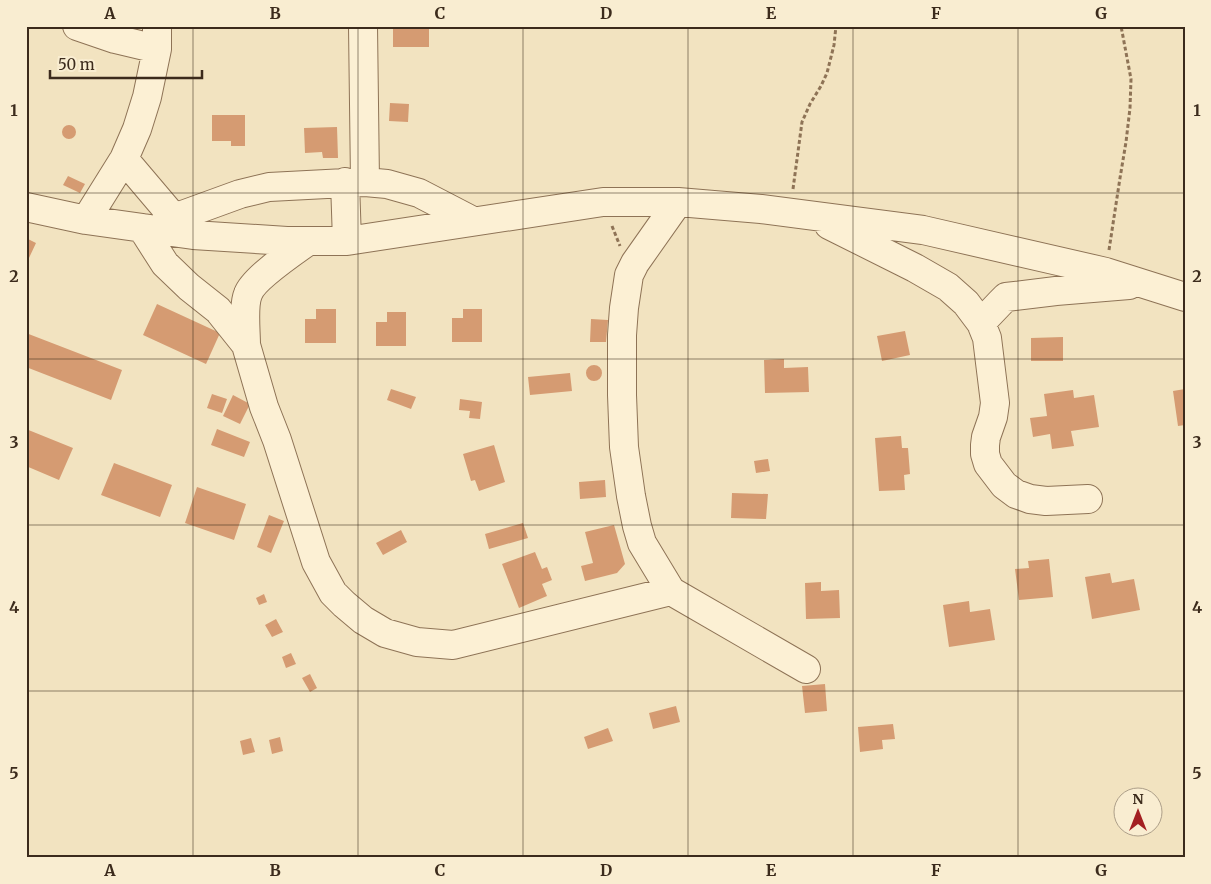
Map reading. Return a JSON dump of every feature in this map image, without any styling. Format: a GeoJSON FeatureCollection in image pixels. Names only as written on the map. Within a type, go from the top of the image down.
{"type":"FeatureCollection","features":[{"type":"Feature","properties":{"kind":"street"},"geometry":{"type":"LineString","coordinates":[[77,26],[115,39],[157,38],[147,97],[137,129],[124,159],[86,220]]}},
{"type":"Feature","properties":{"kind":"street"},"geometry":{"type":"LineString","coordinates":[[347,241],[355,182],[363,26]]}},
{"type":"Feature","properties":{"kind":"street"},"geometry":{"type":"LineString","coordinates":[[124,159],[183,226]]}},
{"type":"Feature","properties":{"kind":"street"},"geometry":{"type":"LineString","coordinates":[[183,226],[240,194],[269,187],[355,182],[387,184],[419,194],[473,221]]}},
{"type":"Feature","properties":{"kind":"street"},"geometry":{"type":"LineString","coordinates":[[26,207],[86,220],[142,228],[183,226],[307,242],[347,241],[602,202],[678,202],[799,214],[923,230],[1106,272],[1185,297]]}},
{"type":"Feature","properties":{"kind":"street"},"geometry":{"type":"LineString","coordinates":[[678,202],[635,263],[629,276],[624,308],[622,335],[624,447],[631,496],[642,544],[670,591],[806,669]]}},
{"type":"Feature","properties":{"kind":"street"},"geometry":{"type":"LineString","coordinates":[[799,214],[915,268],[948,287],[966,303],[981,323],[987,338],[995,403],[985,445],[988,464],[1004,485],[1016,494],[1030,499],[1046,501],[1088,500]]}},
{"type":"Feature","properties":{"kind":"street"},"geometry":{"type":"LineString","coordinates":[[142,228],[165,264],[188,287],[218,310],[246,345]]}},
{"type":"Feature","properties":{"kind":"street"},"geometry":{"type":"LineString","coordinates":[[307,242],[259,279],[248,293],[245,314],[246,345],[264,407],[277,440],[316,562],[333,593],[344,604],[363,620],[385,633],[417,642],[453,645],[670,591]]}},
{"type":"Feature","properties":{"kind":"street"},"geometry":{"type":"LineString","coordinates":[[981,323],[1006,298],[1056,291],[1144,284]]}},
{"type":"Feature","properties":{"kind":"path"},"geometry":{"type":"LineString","coordinates":[[799,214],[802,122],[826,72],[834,45],[836,26]]}},
{"type":"Feature","properties":{"kind":"path"},"geometry":{"type":"LineString","coordinates":[[1106,272],[1130,108],[1131,79],[1121,26]]}},
{"type":"Feature","properties":{"kind":"path"},"geometry":{"type":"LineString","coordinates":[[602,202],[623,254],[629,276]]}},
{"type":"Feature","properties":{"kind":"building"},"geometry":{"type":"Polygon","coordinates":[[[393,26],[429,26],[429,47],[393,47],[393,26]]]}},
{"type":"Feature","properties":{"kind":"building"},"geometry":{"type":"Polygon","coordinates":[[[390,103],[409,104],[408,122],[389,121],[390,103]]]}},
{"type":"Feature","properties":{"kind":"building"},"geometry":{"type":"Polygon","coordinates":[[[212,115],[245,115],[245,146],[231,146],[231,141],[212,141],[212,115]]]}},
{"type":"Feature","properties":{"kind":"building"},"geometry":{"type":"Polygon","coordinates":[[[66,125],[72,125],[76,132],[72,139],[66,139],[62,135],[62,129],[66,125]]]}},
{"type":"Feature","properties":{"kind":"building"},"geometry":{"type":"Polygon","coordinates":[[[337,127],[338,158],[323,158],[322,152],[305,153],[304,128],[337,127]]]}},
{"type":"Feature","properties":{"kind":"building"},"geometry":{"type":"Polygon","coordinates":[[[68,176],[85,184],[80,193],[63,185],[68,176]]]}},
{"type":"Feature","properties":{"kind":"building"},"geometry":{"type":"Polygon","coordinates":[[[26,238],[36,243],[29,258],[26,257],[26,238]]]}},
{"type":"Feature","properties":{"kind":"building"},"geometry":{"type":"Polygon","coordinates":[[[157,304],[220,333],[206,364],[143,335],[157,304]]]}},
{"type":"Feature","properties":{"kind":"building"},"geometry":{"type":"Polygon","coordinates":[[[316,309],[336,309],[336,343],[305,343],[305,319],[316,319],[316,309]]]}},
{"type":"Feature","properties":{"kind":"building"},"geometry":{"type":"Polygon","coordinates":[[[463,309],[482,309],[482,342],[452,342],[452,318],[463,318],[463,309]]]}},
{"type":"Feature","properties":{"kind":"building"},"geometry":{"type":"Polygon","coordinates":[[[387,312],[406,312],[406,346],[376,346],[376,322],[387,322],[387,312]]]}},
{"type":"Feature","properties":{"kind":"building"},"geometry":{"type":"Polygon","coordinates":[[[591,319],[608,320],[606,342],[590,342],[591,319]]]}},
{"type":"Feature","properties":{"kind":"building"},"geometry":{"type":"Polygon","coordinates":[[[905,331],[910,355],[882,361],[877,336],[905,331]]]}},
{"type":"Feature","properties":{"kind":"building"},"geometry":{"type":"Polygon","coordinates":[[[26,333],[122,370],[111,400],[26,367],[26,333]]]}},
{"type":"Feature","properties":{"kind":"building"},"geometry":{"type":"Polygon","coordinates":[[[1063,337],[1063,361],[1031,361],[1031,338],[1063,337]]]}},
{"type":"Feature","properties":{"kind":"building"},"geometry":{"type":"Polygon","coordinates":[[[784,359],[784,368],[808,367],[809,392],[765,393],[764,360],[784,359]]]}},
{"type":"Feature","properties":{"kind":"building"},"geometry":{"type":"Polygon","coordinates":[[[591,365],[597,365],[602,370],[600,379],[591,381],[586,376],[586,370],[591,365]]]}},
{"type":"Feature","properties":{"kind":"building"},"geometry":{"type":"Polygon","coordinates":[[[570,373],[572,391],[530,395],[528,377],[570,373]]]}},
{"type":"Feature","properties":{"kind":"building"},"geometry":{"type":"Polygon","coordinates":[[[391,389],[416,397],[411,409],[387,400],[391,389]]]}},
{"type":"Feature","properties":{"kind":"building"},"geometry":{"type":"Polygon","coordinates":[[[1185,389],[1185,425],[1178,426],[1173,391],[1185,389]]]}},
{"type":"Feature","properties":{"kind":"building"},"geometry":{"type":"Polygon","coordinates":[[[1073,390],[1074,398],[1094,395],[1099,427],[1071,431],[1074,446],[1052,449],[1050,434],[1033,437],[1030,418],[1047,416],[1044,394],[1073,390]]]}},
{"type":"Feature","properties":{"kind":"building"},"geometry":{"type":"Polygon","coordinates":[[[212,394],[227,399],[222,413],[207,408],[212,394]]]}},
{"type":"Feature","properties":{"kind":"building"},"geometry":{"type":"Polygon","coordinates":[[[233,395],[250,404],[240,424],[223,416],[233,395]]]}},
{"type":"Feature","properties":{"kind":"building"},"geometry":{"type":"Polygon","coordinates":[[[460,399],[482,402],[480,419],[469,418],[470,411],[459,410],[460,399]]]}},
{"type":"Feature","properties":{"kind":"building"},"geometry":{"type":"Polygon","coordinates":[[[26,429],[73,448],[59,480],[26,466],[26,429]]]}},
{"type":"Feature","properties":{"kind":"building"},"geometry":{"type":"Polygon","coordinates":[[[217,429],[250,442],[244,457],[211,445],[217,429]]]}},
{"type":"Feature","properties":{"kind":"building"},"geometry":{"type":"Polygon","coordinates":[[[901,436],[902,448],[908,448],[910,474],[904,475],[905,490],[879,491],[875,438],[901,436]]]}},
{"type":"Feature","properties":{"kind":"building"},"geometry":{"type":"Polygon","coordinates":[[[494,445],[505,482],[479,491],[475,480],[471,481],[463,454],[494,445]]]}},
{"type":"Feature","properties":{"kind":"building"},"geometry":{"type":"Polygon","coordinates":[[[768,459],[770,471],[756,473],[754,461],[768,459]]]}},
{"type":"Feature","properties":{"kind":"building"},"geometry":{"type":"Polygon","coordinates":[[[114,463],[172,485],[160,517],[101,495],[114,463]]]}},
{"type":"Feature","properties":{"kind":"building"},"geometry":{"type":"Polygon","coordinates":[[[605,480],[606,497],[580,499],[579,482],[605,480]]]}},
{"type":"Feature","properties":{"kind":"building"},"geometry":{"type":"Polygon","coordinates":[[[197,487],[246,504],[234,540],[185,523],[197,487]]]}},
{"type":"Feature","properties":{"kind":"building"},"geometry":{"type":"Polygon","coordinates":[[[732,493],[768,494],[766,519],[731,518],[732,493]]]}},
{"type":"Feature","properties":{"kind":"building"},"geometry":{"type":"Polygon","coordinates":[[[269,515],[284,521],[271,553],[257,547],[269,515]]]}},
{"type":"Feature","properties":{"kind":"building"},"geometry":{"type":"Polygon","coordinates":[[[523,523],[528,538],[489,549],[485,534],[523,523]]]}},
{"type":"Feature","properties":{"kind":"building"},"geometry":{"type":"Polygon","coordinates":[[[614,525],[625,564],[617,573],[585,581],[581,566],[593,563],[585,532],[614,525]]]}},
{"type":"Feature","properties":{"kind":"building"},"geometry":{"type":"Polygon","coordinates":[[[401,530],[407,542],[383,555],[376,543],[401,530]]]}},
{"type":"Feature","properties":{"kind":"building"},"geometry":{"type":"Polygon","coordinates":[[[535,552],[542,569],[547,567],[552,580],[542,584],[547,596],[519,608],[502,564],[535,552]]]}},
{"type":"Feature","properties":{"kind":"building"},"geometry":{"type":"Polygon","coordinates":[[[1049,559],[1053,597],[1019,600],[1015,569],[1029,568],[1028,561],[1049,559]]]}},
{"type":"Feature","properties":{"kind":"building"},"geometry":{"type":"Polygon","coordinates":[[[1110,573],[1112,583],[1134,579],[1140,610],[1092,619],[1085,577],[1110,573]]]}},
{"type":"Feature","properties":{"kind":"building"},"geometry":{"type":"Polygon","coordinates":[[[821,582],[821,591],[839,590],[840,618],[806,619],[805,583],[821,582]]]}},
{"type":"Feature","properties":{"kind":"building"},"geometry":{"type":"Polygon","coordinates":[[[264,594],[267,602],[259,605],[256,598],[264,594]]]}},
{"type":"Feature","properties":{"kind":"building"},"geometry":{"type":"Polygon","coordinates":[[[969,601],[970,612],[990,609],[995,640],[949,647],[943,605],[969,601]]]}},
{"type":"Feature","properties":{"kind":"building"},"geometry":{"type":"Polygon","coordinates":[[[276,619],[283,632],[272,637],[265,625],[276,619]]]}},
{"type":"Feature","properties":{"kind":"building"},"geometry":{"type":"Polygon","coordinates":[[[291,653],[296,664],[286,668],[282,657],[291,653]]]}},
{"type":"Feature","properties":{"kind":"building"},"geometry":{"type":"Polygon","coordinates":[[[310,674],[317,688],[310,692],[302,678],[310,674]]]}},
{"type":"Feature","properties":{"kind":"building"},"geometry":{"type":"Polygon","coordinates":[[[825,684],[827,711],[805,713],[802,686],[825,684]]]}},
{"type":"Feature","properties":{"kind":"building"},"geometry":{"type":"Polygon","coordinates":[[[676,706],[680,722],[653,729],[649,713],[676,706]]]}},
{"type":"Feature","properties":{"kind":"building"},"geometry":{"type":"Polygon","coordinates":[[[893,724],[895,739],[882,740],[883,749],[860,752],[858,727],[893,724]]]}},
{"type":"Feature","properties":{"kind":"building"},"geometry":{"type":"Polygon","coordinates":[[[608,728],[613,741],[588,749],[584,737],[608,728]]]}},
{"type":"Feature","properties":{"kind":"building"},"geometry":{"type":"Polygon","coordinates":[[[280,737],[283,751],[272,754],[269,740],[280,737]]]}},
{"type":"Feature","properties":{"kind":"building"},"geometry":{"type":"Polygon","coordinates":[[[251,738],[255,752],[243,755],[240,741],[251,738]]]}}]}
